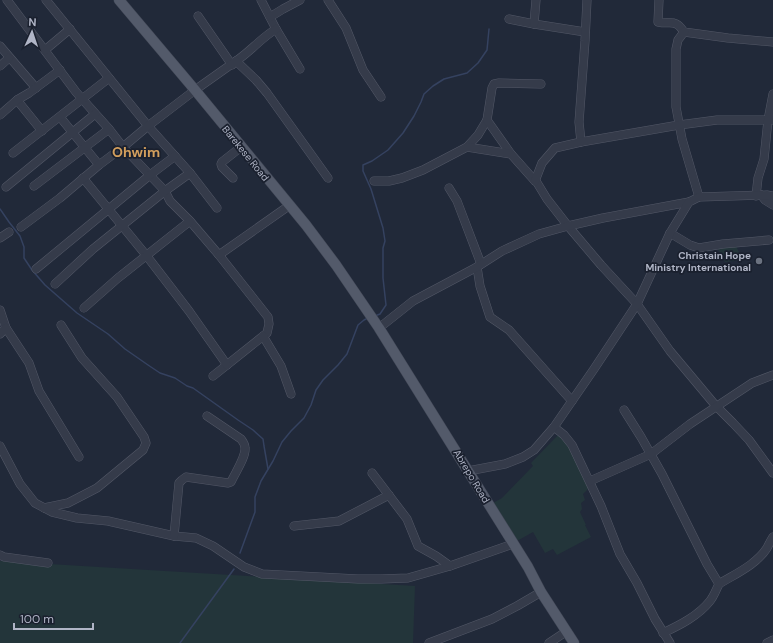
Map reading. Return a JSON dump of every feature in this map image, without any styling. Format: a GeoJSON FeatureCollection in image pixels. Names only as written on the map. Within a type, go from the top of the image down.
{"type":"FeatureCollection","features":[{"type":"Feature","properties":{"kind":"main road","name":"Barekese Road"},"geometry":{"type":"LineString","coordinates":[[119,0],[306,225],[336,265],[367,311]]}},
{"type":"Feature","properties":{"kind":"main road","name":"Abrepo Road"},"geometry":{"type":"LineString","coordinates":[[367,311],[468,470],[528,567],[541,592],[574,643]]}},
{"type":"Feature","properties":{"kind":"street"},"geometry":{"type":"LineString","coordinates":[[7,0],[82,99],[123,147],[164,191],[170,201],[190,221],[268,317],[269,324],[267,333],[213,376]]}},
{"type":"Feature","properties":{"kind":"street"},"geometry":{"type":"LineString","coordinates":[[46,0],[148,126],[190,173],[218,208]]}},
{"type":"Feature","properties":{"kind":"street"},"geometry":{"type":"LineString","coordinates":[[261,0],[276,29],[300,69]]}},
{"type":"Feature","properties":{"kind":"street"},"geometry":{"type":"LineString","coordinates":[[270,17],[300,0]]}},
{"type":"Feature","properties":{"kind":"street"},"geometry":{"type":"LineString","coordinates":[[329,0],[346,28],[363,70],[381,97]]}},
{"type":"Feature","properties":{"kind":"street"},"geometry":{"type":"LineString","coordinates":[[534,24],[536,0]]}},
{"type":"Feature","properties":{"kind":"street"},"geometry":{"type":"LineString","coordinates":[[581,142],[579,122],[586,0]]}},
{"type":"Feature","properties":{"kind":"street"},"geometry":{"type":"LineString","coordinates":[[660,0],[658,22],[675,23],[680,26],[684,32],[773,42]]}},
{"type":"Feature","properties":{"kind":"street"},"geometry":{"type":"LineString","coordinates":[[198,16],[234,63],[256,80],[328,178]]}},
{"type":"Feature","properties":{"kind":"street"},"geometry":{"type":"LineString","coordinates":[[509,19],[585,32]]}},
{"type":"Feature","properties":{"kind":"street"},"geometry":{"type":"LineString","coordinates":[[45,50],[70,29]]}},
{"type":"Feature","properties":{"kind":"street"},"geometry":{"type":"LineString","coordinates":[[21,227],[60,198],[99,165],[195,90],[246,55],[270,32],[276,29]]}},
{"type":"Feature","properties":{"kind":"street"},"geometry":{"type":"LineString","coordinates":[[684,32],[678,40],[676,49],[676,107],[685,151],[699,197]]}},
{"type":"Feature","properties":{"kind":"street"},"geometry":{"type":"LineString","coordinates":[[0,46],[36,88]]}},
{"type":"Feature","properties":{"kind":"street"},"geometry":{"type":"LineString","coordinates":[[0,66],[10,58]]}},
{"type":"Feature","properties":{"kind":"street"},"geometry":{"type":"LineString","coordinates":[[0,115],[17,100],[60,70]]}},
{"type":"Feature","properties":{"kind":"street"},"geometry":{"type":"LineString","coordinates":[[13,153],[109,78]]}},
{"type":"Feature","properties":{"kind":"street"},"geometry":{"type":"LineString","coordinates":[[374,181],[389,181],[402,178],[423,170],[467,146],[478,134],[487,120],[494,84],[541,84]]}},
{"type":"Feature","properties":{"kind":"street"},"geometry":{"type":"LineString","coordinates":[[759,196],[758,178],[764,160],[771,120],[773,94]]}},
{"type":"Feature","properties":{"kind":"street"},"geometry":{"type":"LineString","coordinates":[[17,100],[42,131]]}},
{"type":"Feature","properties":{"kind":"street"},"geometry":{"type":"LineString","coordinates":[[6,187],[96,114]]}},
{"type":"Feature","properties":{"kind":"street"},"geometry":{"type":"LineString","coordinates":[[60,117],[86,147],[99,165]]}},
{"type":"Feature","properties":{"kind":"street"},"geometry":{"type":"LineString","coordinates":[[487,120],[511,154],[536,181],[547,199],[568,226],[637,304],[670,351],[716,406],[749,440],[773,473]]}},
{"type":"Feature","properties":{"kind":"street"},"geometry":{"type":"LineString","coordinates":[[535,181],[542,163],[555,148],[679,125],[717,120],[771,120]]}},
{"type":"Feature","properties":{"kind":"street"},"geometry":{"type":"LineString","coordinates":[[34,186],[109,129]]}},
{"type":"Feature","properties":{"kind":"street"},"geometry":{"type":"LineString","coordinates":[[467,146],[511,154]]}},
{"type":"Feature","properties":{"kind":"street"},"geometry":{"type":"LineString","coordinates":[[233,178],[221,164],[241,147]]}},
{"type":"Feature","properties":{"kind":"street"},"geometry":{"type":"LineString","coordinates":[[36,269],[175,156]]}},
{"type":"Feature","properties":{"kind":"street"},"geometry":{"type":"LineString","coordinates":[[55,284],[93,249],[164,191],[190,173]]}},
{"type":"Feature","properties":{"kind":"street"},"geometry":{"type":"LineString","coordinates":[[83,178],[146,255],[189,311],[227,365]]}},
{"type":"Feature","properties":{"kind":"street"},"geometry":{"type":"LineString","coordinates":[[449,188],[457,201],[480,266],[480,286],[490,317],[509,330],[572,401]]}},
{"type":"Feature","properties":{"kind":"street"},"geometry":{"type":"LineString","coordinates":[[759,196],[773,205]]}},
{"type":"Feature","properties":{"kind":"street"},"geometry":{"type":"LineString","coordinates":[[377,325],[413,301],[480,266],[502,251],[539,234],[603,218],[688,202],[699,197],[773,196]]}},
{"type":"Feature","properties":{"kind":"street"},"geometry":{"type":"LineString","coordinates":[[468,470],[506,464],[523,457],[534,450],[554,427],[637,304],[670,233],[688,202]]}},
{"type":"Feature","properties":{"kind":"street"},"geometry":{"type":"LineString","coordinates":[[219,255],[290,206]]}},
{"type":"Feature","properties":{"kind":"street"},"geometry":{"type":"LineString","coordinates":[[84,308],[146,255],[190,221]]}},
{"type":"Feature","properties":{"kind":"street"},"geometry":{"type":"LineString","coordinates":[[0,238],[9,232]]}},
{"type":"Feature","properties":{"kind":"street"},"geometry":{"type":"LineString","coordinates":[[670,233],[690,245],[699,248],[723,244],[769,240]]}},
{"type":"Feature","properties":{"kind":"street"},"geometry":{"type":"LineString","coordinates":[[0,310],[6,328],[29,363],[38,391],[79,457]]}},
{"type":"Feature","properties":{"kind":"street"},"geometry":{"type":"LineString","coordinates":[[44,508],[68,503],[97,488],[143,450],[146,443],[144,437],[116,397],[82,358],[61,325]]}},
{"type":"Feature","properties":{"kind":"street"},"geometry":{"type":"LineString","coordinates":[[0,334],[6,328]]}},
{"type":"Feature","properties":{"kind":"street"},"geometry":{"type":"LineString","coordinates":[[263,336],[281,366],[291,394]]}},
{"type":"Feature","properties":{"kind":"street"},"geometry":{"type":"LineString","coordinates":[[590,481],[651,454],[677,433],[716,406],[752,383],[773,375]]}},
{"type":"Feature","properties":{"kind":"street"},"geometry":{"type":"LineString","coordinates":[[624,410],[662,474],[707,564],[719,584]]}},
{"type":"Feature","properties":{"kind":"street"},"geometry":{"type":"LineString","coordinates":[[174,536],[179,482],[186,477],[228,484],[231,482],[244,454],[245,448],[241,439],[206,416]]}},
{"type":"Feature","properties":{"kind":"street"},"geometry":{"type":"LineString","coordinates":[[554,427],[572,445],[590,481],[620,554],[670,643]]}},
{"type":"Feature","properties":{"kind":"street"},"geometry":{"type":"LineString","coordinates":[[0,446],[20,484],[36,503],[52,512],[76,518],[108,521],[174,536],[196,538],[212,546],[244,567],[262,574],[308,577],[381,579],[408,578],[450,566],[513,544]]}},
{"type":"Feature","properties":{"kind":"street"},"geometry":{"type":"LineString","coordinates":[[372,473],[407,519],[418,546],[450,566]]}},
{"type":"Feature","properties":{"kind":"street"},"geometry":{"type":"LineString","coordinates":[[294,526],[339,521],[389,495]]}},
{"type":"Feature","properties":{"kind":"street"},"geometry":{"type":"LineString","coordinates":[[664,633],[678,627],[696,614],[710,601],[719,584],[743,570],[756,560],[766,549],[773,537]]}},
{"type":"Feature","properties":{"kind":"street"},"geometry":{"type":"LineString","coordinates":[[0,555],[48,563]]}},
{"type":"Feature","properties":{"kind":"street"},"geometry":{"type":"LineString","coordinates":[[429,643],[492,619],[541,592]]}},
{"type":"Feature","properties":{"kind":"street"},"geometry":{"type":"LineString","coordinates":[[549,643],[567,631]]}},
{"type":"Feature","properties":{"kind":"street"},"geometry":{"type":"LineString","coordinates":[[767,643],[773,640]]}},
{"type":"Feature","properties":{"kind":"shaded area"},"geometry":{"type":"Polygon","coordinates":[[[736,246],[743,260],[725,262],[717,247],[736,246]]]}},
{"type":"Feature","properties":{"kind":"shaded area"},"geometry":{"type":"Polygon","coordinates":[[[559,434],[570,448],[590,487],[583,494],[585,500],[581,503],[582,509],[580,512],[591,537],[557,555],[553,549],[545,553],[533,532],[517,541],[493,503],[502,498],[533,466],[531,463],[559,434]]]}},
{"type":"Feature","properties":{"kind":"shaded area"},"geometry":{"type":"Polygon","coordinates":[[[0,561],[415,586],[413,643],[0,643],[0,561]]]}},
{"type":"Feature","properties":{"kind":"waterway"},"geometry":{"type":"LineString","coordinates":[[375,316],[380,314],[386,305],[383,278],[383,248],[385,241],[383,228],[371,189],[363,171],[363,165],[372,161],[388,150],[403,133],[414,116],[424,94],[433,86],[444,79],[467,73],[478,63],[487,50],[489,29]]}},
{"type":"Feature","properties":{"kind":"waterway"},"geometry":{"type":"LineString","coordinates":[[0,209],[20,236],[24,247],[24,258],[45,285],[77,313],[108,334],[125,349],[160,373],[175,378],[193,388],[253,430],[263,439],[268,469]]}},
{"type":"Feature","properties":{"kind":"waterway"},"geometry":{"type":"LineString","coordinates":[[240,553],[255,512],[255,497],[261,481],[282,442],[304,418],[311,405],[316,390],[323,380],[347,354],[358,325],[368,318]]}},
{"type":"Feature","properties":{"kind":"waterway"},"geometry":{"type":"LineString","coordinates":[[180,643],[234,569]]}},
{"type":"Feature","properties":{"kind":"place","name":"Christain Hope Ministry International"},"geometry":{"type":"Point","coordinates":[759,261]}},
{"type":"Feature","properties":{"kind":"district","name":"Ohwim"},"geometry":{"type":"Point","coordinates":[136,152]}}]}
